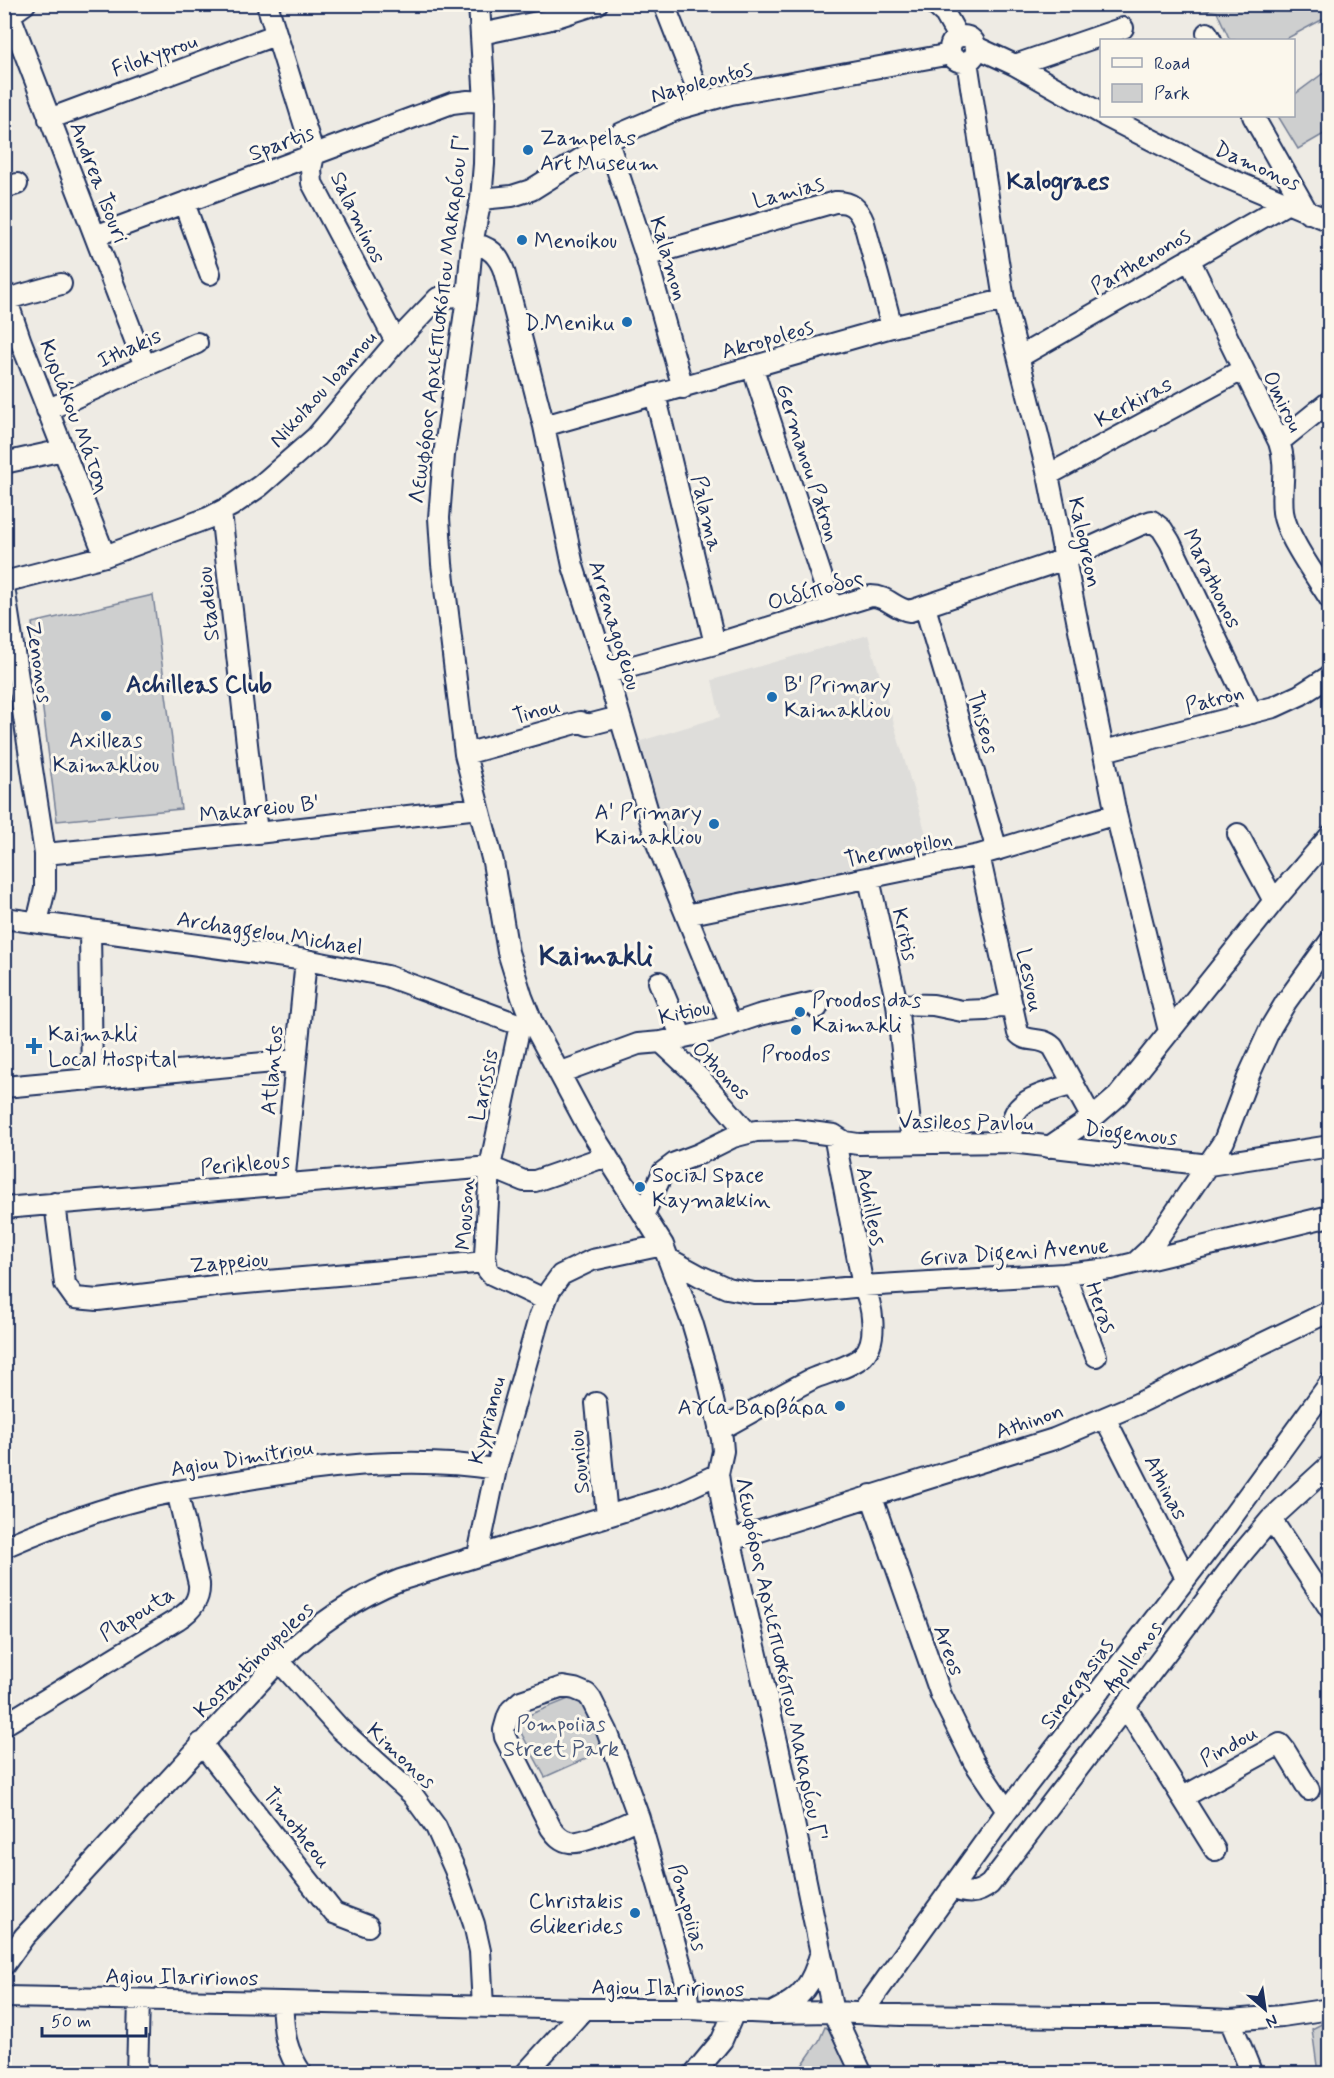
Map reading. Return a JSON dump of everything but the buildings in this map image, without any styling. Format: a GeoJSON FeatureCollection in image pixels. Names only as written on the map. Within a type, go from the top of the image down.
{"type":"FeatureCollection","features":[{"type":"Feature","properties":{"kind":"street","name":"Salaminos"},"geometry":{"type":"LineString","coordinates":[[267,4],[314,155],[311,169],[312,183],[396,342]]}},
{"type":"Feature","properties":{"kind":"street","name":"Λεωφόρος Αρχιεπισκόπου Μακαρίου Γ'"},"geometry":{"type":"LineString","coordinates":[[479,4],[485,137],[481,199],[472,244],[467,298],[444,455],[439,518],[442,564],[465,753],[493,862],[508,952],[522,997],[526,1023],[559,1073],[587,1125],[636,1205],[645,1214],[666,1252],[692,1322],[705,1366],[723,1451],[718,1474],[723,1508],[778,1746],[820,1955],[833,2012],[862,2073]]}},
{"type":"Feature","properties":{"kind":"street"},"geometry":{"type":"LineString","coordinates":[[482,34],[547,20],[597,4]]}},
{"type":"Feature","properties":{"kind":"street"},"geometry":{"type":"LineString","coordinates":[[664,4],[702,101]]}},
{"type":"Feature","properties":{"kind":"street"},"geometry":{"type":"LineString","coordinates":[[934,4],[945,14],[963,50]]}},
{"type":"Feature","properties":{"kind":"street","name":"Andrea Tsouri"},"geometry":{"type":"LineString","coordinates":[[13,13],[49,119],[145,366]]}},
{"type":"Feature","properties":{"kind":"street"},"geometry":{"type":"LineString","coordinates":[[1015,65],[1123,28]]}},
{"type":"Feature","properties":{"kind":"street","name":"Filokyprou"},"geometry":{"type":"LineString","coordinates":[[49,119],[275,35]]}},
{"type":"Feature","properties":{"kind":"street","name":"Napoleontos"},"geometry":{"type":"LineString","coordinates":[[481,199],[527,192],[640,124],[702,101],[963,50]]}},
{"type":"Feature","properties":{"kind":"street","name":"Damonos"},"geometry":{"type":"LineString","coordinates":[[963,50],[1015,65],[1100,113]]}},
{"type":"Feature","properties":{"kind":"street","name":"Kalogreon"},"geometry":{"type":"LineString","coordinates":[[963,50],[1004,300],[1048,475],[1116,814],[1169,1031]]}},
{"type":"Feature","properties":{"kind":"street","name":"Spartis"},"geometry":{"type":"LineString","coordinates":[[95,236],[452,104],[468,101],[484,102]]}},
{"type":"Feature","properties":{"kind":"street","name":"Damonos"},"geometry":{"type":"LineString","coordinates":[[1107,117],[1193,162],[1329,222]]}},
{"type":"Feature","properties":{"kind":"street"},"geometry":{"type":"LineString","coordinates":[[1254,117],[1308,213]]}},
{"type":"Feature","properties":{"kind":"street","name":"Kalamon"},"geometry":{"type":"LineString","coordinates":[[608,142],[646,256],[683,388]]}},
{"type":"Feature","properties":{"kind":"street","name":"Lamias"},"geometry":{"type":"LineString","coordinates":[[646,256],[835,202],[846,202],[858,210],[864,223],[892,327]]}},
{"type":"Feature","properties":{"kind":"street"},"geometry":{"type":"LineString","coordinates":[[184,203],[210,274]]}},
{"type":"Feature","properties":{"kind":"street","name":"Parthenonos"},"geometry":{"type":"LineString","coordinates":[[1019,357],[1286,204]]}},
{"type":"Feature","properties":{"kind":"street","name":"Arrenagogeiou"},"geometry":{"type":"LineString","coordinates":[[472,244],[489,249],[502,266],[544,426],[573,566],[658,846],[731,1024]]}},
{"type":"Feature","properties":{"kind":"street","name":"Omirou"},"geometry":{"type":"LineString","coordinates":[[1190,259],[1279,442],[1284,460],[1283,514],[1329,600]]}},
{"type":"Feature","properties":{"kind":"street"},"geometry":{"type":"LineString","coordinates":[[6,296],[61,284]]}},
{"type":"Feature","properties":{"kind":"street","name":"Κυριάκου Μάτση"},"geometry":{"type":"LineString","coordinates":[[6,296],[13,344],[47,410],[105,556]]}},
{"type":"Feature","properties":{"kind":"street","name":"Nikolaou Ioannou"},"geometry":{"type":"LineString","coordinates":[[4,582],[105,556],[221,512],[260,486],[304,449],[396,342],[438,298],[456,296],[467,298]]}},
{"type":"Feature","properties":{"kind":"street","name":"Akropoleos"},"geometry":{"type":"LineString","coordinates":[[544,426],[892,327],[1004,300]]}},
{"type":"Feature","properties":{"kind":"street","name":"Ithakis"},"geometry":{"type":"LineString","coordinates":[[47,410],[197,344]]}},
{"type":"Feature","properties":{"kind":"street","name":"Germanou Patron"},"geometry":{"type":"LineString","coordinates":[[752,366],[832,608]]}},
{"type":"Feature","properties":{"kind":"street","name":"Kerkiras"},"geometry":{"type":"LineString","coordinates":[[1048,475],[1242,370]]}},
{"type":"Feature","properties":{"kind":"street","name":"Palama"},"geometry":{"type":"LineString","coordinates":[[655,394],[715,644]]}},
{"type":"Feature","properties":{"kind":"street"},"geometry":{"type":"LineString","coordinates":[[1279,442],[1329,401]]}},
{"type":"Feature","properties":{"kind":"street"},"geometry":{"type":"LineString","coordinates":[[4,464],[63,450]]}},
{"type":"Feature","properties":{"kind":"street","name":"Stadeiou"},"geometry":{"type":"LineString","coordinates":[[221,512],[257,833]]}},
{"type":"Feature","properties":{"kind":"street","name":"Marathonos"},"geometry":{"type":"LineString","coordinates":[[1065,559],[1146,522],[1152,521],[1158,524],[1170,542],[1252,713]]}},
{"type":"Feature","properties":{"kind":"street","name":"Οιδίποδος"},"geometry":{"type":"LineString","coordinates":[[607,673],[715,644],[871,596],[880,596],[903,610],[910,611],[1065,559]]}},
{"type":"Feature","properties":{"kind":"street","name":"Zenonos"},"geometry":{"type":"LineString","coordinates":[[4,587],[45,854],[45,889],[37,922]]}},
{"type":"Feature","properties":{"kind":"street","name":"Thiseos"},"geometry":{"type":"LineString","coordinates":[[925,607],[988,853]]}},
{"type":"Feature","properties":{"kind":"street","name":"Patron"},"geometry":{"type":"LineString","coordinates":[[1104,751],[1252,713],[1289,701],[1329,676]]}},
{"type":"Feature","properties":{"kind":"street","name":"Tinou"},"geometry":{"type":"LineString","coordinates":[[465,753],[580,722],[588,725],[619,717]]}},
{"type":"Feature","properties":{"kind":"street","name":"Makareiou B'"},"geometry":{"type":"LineString","coordinates":[[45,854],[478,808]]}},
{"type":"Feature","properties":{"kind":"street","name":"Thermopilon"},"geometry":{"type":"LineString","coordinates":[[686,915],[988,853],[1116,814]]}},
{"type":"Feature","properties":{"kind":"street"},"geometry":{"type":"LineString","coordinates":[[1238,834],[1274,901]]}},
{"type":"Feature","properties":{"kind":"street","name":"Vasileos Pavlou"},"geometry":{"type":"LineString","coordinates":[[645,1214],[663,1172],[668,1167],[747,1132],[795,1130],[834,1135],[844,1142],[858,1144],[1011,1142],[1048,1147],[1092,1118],[1118,1096],[1329,836]]}},
{"type":"Feature","properties":{"kind":"street","name":"Lesvou"},"geometry":{"type":"LineString","coordinates":[[988,853],[1018,1034],[1022,1038],[1046,1041],[1053,1047],[1092,1118]]}},
{"type":"Feature","properties":{"kind":"street","name":"Kritis"},"geometry":{"type":"LineString","coordinates":[[869,879],[897,1004],[912,1143]]}},
{"type":"Feature","properties":{"kind":"street","name":"Archaggelou Michael"},"geometry":{"type":"LineString","coordinates":[[4,918],[306,960],[387,976],[526,1023]]}},
{"type":"Feature","properties":{"kind":"street"},"geometry":{"type":"LineString","coordinates":[[90,930],[92,1080]]}},
{"type":"Feature","properties":{"kind":"street","name":"Griva Digeni Avenue"},"geometry":{"type":"LineString","coordinates":[[666,1252],[727,1288],[754,1293],[795,1293],[863,1286],[1064,1274],[1132,1265],[1151,1248],[1224,1141],[1249,1075],[1271,1027],[1329,941]]}},
{"type":"Feature","properties":{"kind":"street","name":"Atlantos"},"geometry":{"type":"LineString","coordinates":[[284,1184],[306,960]]}},
{"type":"Feature","properties":{"kind":"street"},"geometry":{"type":"LineString","coordinates":[[659,982],[682,1038]]}},
{"type":"Feature","properties":{"kind":"street","name":"Kitiou"},"geometry":{"type":"LineString","coordinates":[[559,1073],[638,1044],[682,1038],[800,1005],[816,1002],[817,1008]]}},
{"type":"Feature","properties":{"kind":"street"},"geometry":{"type":"LineString","coordinates":[[897,1004],[933,1005],[962,1011],[986,1010],[999,1006],[1013,1007]]}},
{"type":"Feature","properties":{"kind":"street","name":"Larissis"},"geometry":{"type":"LineString","coordinates":[[490,1167],[526,1023]]}},
{"type":"Feature","properties":{"kind":"street","name":"Othonos"},"geometry":{"type":"LineString","coordinates":[[661,1042],[701,1079],[747,1132]]}},
{"type":"Feature","properties":{"kind":"street"},"geometry":{"type":"LineString","coordinates":[[4,1087],[296,1060]]}},
{"type":"Feature","properties":{"kind":"street"},"geometry":{"type":"LineString","coordinates":[[1011,1142],[1013,1119],[1016,1111],[1023,1104],[1035,1097],[1073,1084]]}},
{"type":"Feature","properties":{"kind":"street","name":"Achilleos"},"geometry":{"type":"LineString","coordinates":[[719,1430],[814,1379],[863,1356],[870,1342],[872,1304],[863,1286],[834,1135]]}},
{"type":"Feature","properties":{"kind":"street","name":"Diogenous"},"geometry":{"type":"LineString","coordinates":[[1048,1147],[1209,1165],[1329,1146]]}},
{"type":"Feature","properties":{"kind":"street"},"geometry":{"type":"LineString","coordinates":[[490,1167],[524,1181],[535,1181],[607,1156]]}},
{"type":"Feature","properties":{"kind":"street","name":"Perikleous"},"geometry":{"type":"LineString","coordinates":[[4,1208],[490,1167]]}},
{"type":"Feature","properties":{"kind":"street","name":"Mouson"},"geometry":{"type":"LineString","coordinates":[[490,1167],[486,1262],[491,1274],[546,1300]]}},
{"type":"Feature","properties":{"kind":"street","name":"Zappeiou"},"geometry":{"type":"LineString","coordinates":[[55,1203],[65,1284],[75,1298],[98,1300],[222,1285],[486,1262]]}},
{"type":"Feature","properties":{"kind":"street"},"geometry":{"type":"LineString","coordinates":[[1132,1265],[1329,1216]]}},
{"type":"Feature","properties":{"kind":"street","name":"Kyprianou"},"geometry":{"type":"LineString","coordinates":[[478,1555],[496,1469],[539,1318],[556,1281],[568,1270],[592,1260],[666,1252]]}},
{"type":"Feature","properties":{"kind":"street","name":"Heras"},"geometry":{"type":"LineString","coordinates":[[1064,1274],[1096,1356]]}},
{"type":"Feature","properties":{"kind":"street","name":"Athinon"},"geometry":{"type":"LineString","coordinates":[[731,1540],[1054,1438],[1105,1418],[1329,1311]]}},
{"type":"Feature","properties":{"kind":"street","name":"Sinergasias"},"geometry":{"type":"LineString","coordinates":[[862,2013],[1007,1811],[1217,1538],[1329,1383]]}},
{"type":"Feature","properties":{"kind":"street","name":"Souniou"},"geometry":{"type":"LineString","coordinates":[[596,1403],[608,1516]]}},
{"type":"Feature","properties":{"kind":"street","name":"Athinas"},"geometry":{"type":"LineString","coordinates":[[1105,1418],[1186,1578]]}},
{"type":"Feature","properties":{"kind":"street","name":"Agiou Dimitriou"},"geometry":{"type":"LineString","coordinates":[[4,1547],[70,1521],[121,1505],[177,1491],[288,1473],[372,1464],[451,1464],[496,1469]]}},
{"type":"Feature","properties":{"kind":"street","name":"Apollonos"},"geometry":{"type":"LineString","coordinates":[[951,1888],[970,1893],[980,1891],[990,1884],[1239,1557],[1271,1519],[1329,1465]]}},
{"type":"Feature","properties":{"kind":"street","name":"Kostantinoupoleos"},"geometry":{"type":"LineString","coordinates":[[4,1965],[24,1937],[201,1743],[279,1661],[312,1630],[363,1596],[400,1580],[669,1497],[718,1474]]}},
{"type":"Feature","properties":{"kind":"street","name":"Plapouta"},"geometry":{"type":"LineString","coordinates":[[4,1725],[178,1618],[195,1604],[199,1584],[177,1491]]}},
{"type":"Feature","properties":{"kind":"street","name":"Areos"},"geometry":{"type":"LineString","coordinates":[[871,1495],[940,1695],[974,1762],[1007,1811]]}},
{"type":"Feature","properties":{"kind":"street"},"geometry":{"type":"LineString","coordinates":[[1271,1519],[1329,1609]]}},
{"type":"Feature","properties":{"kind":"street"},"geometry":{"type":"LineString","coordinates":[[1217,1538],[1239,1557]]}},
{"type":"Feature","properties":{"kind":"street","name":"Kimonos"},"geometry":{"type":"LineString","coordinates":[[279,1661],[340,1729],[412,1794],[436,1827],[455,1870],[474,1924],[480,1951],[483,2007]]}},
{"type":"Feature","properties":{"kind":"street","name":"Pompoiias"},"geometry":{"type":"LineString","coordinates":[[639,1818],[579,1842],[567,1842],[557,1836],[505,1737],[505,1723],[511,1710],[521,1701],[569,1687],[587,1694],[591,1699],[607,1731],[630,1788],[639,1818],[685,1979],[689,2009]]}},
{"type":"Feature","properties":{"kind":"street"},"geometry":{"type":"LineString","coordinates":[[1125,1706],[1215,1850]]}},
{"type":"Feature","properties":{"kind":"street","name":"Timotheou"},"geometry":{"type":"LineString","coordinates":[[201,1743],[334,1913],[368,1926]]}},
{"type":"Feature","properties":{"kind":"street","name":"Pindou"},"geometry":{"type":"LineString","coordinates":[[1183,1797],[1280,1744],[1309,1790]]}},
{"type":"Feature","properties":{"kind":"street"},"geometry":{"type":"LineString","coordinates":[[1036,1774],[1064,1785]]}},
{"type":"Feature","properties":{"kind":"street"},"geometry":{"type":"LineString","coordinates":[[772,2013],[794,2001],[808,1986],[820,1955]]}},
{"type":"Feature","properties":{"kind":"street","name":"Agiou Ilaririonos"},"geometry":{"type":"LineString","coordinates":[[4,1997],[1230,2020],[1329,2009]]}},
{"type":"Feature","properties":{"kind":"street"},"geometry":{"type":"LineString","coordinates":[[137,2073],[139,2000]]}},
{"type":"Feature","properties":{"kind":"street"},"geometry":{"type":"LineString","coordinates":[[282,2002],[286,2043],[289,2053],[302,2073]]}},
{"type":"Feature","properties":{"kind":"street"},"geometry":{"type":"LineString","coordinates":[[525,2073],[584,2009]]}},
{"type":"Feature","properties":{"kind":"street"},"geometry":{"type":"LineString","coordinates":[[694,2073],[722,2040],[734,2012]]}},
{"type":"Feature","properties":{"kind":"street"},"geometry":{"type":"LineString","coordinates":[[1230,2020],[1252,2073]]}},
{"type":"Feature","properties":{"kind":"shaded area"},"geometry":{"type":"Polygon","coordinates":[[[868,635],[933,858],[689,906],[634,743],[720,717],[712,680],[868,635]]]}},
{"type":"Feature","properties":{"kind":"green space"},"geometry":{"type":"Polygon","coordinates":[[[1176,5],[1329,5],[1329,16],[1286,39],[1230,39],[1217,12],[1176,5]]]}},
{"type":"Feature","properties":{"kind":"green space"},"geometry":{"type":"Polygon","coordinates":[[[1329,69],[1329,131],[1298,149],[1279,117],[1295,117],[1295,94],[1329,69]]]}},
{"type":"Feature","properties":{"kind":"green space","name":"Axilleas Kaimakliou"},"geometry":{"type":"Polygon","coordinates":[[[153,595],[181,809],[57,821],[32,623],[153,595]]]}},
{"type":"Feature","properties":{"kind":"green space","name":"Pompoiias Street Park"},"geometry":{"type":"Polygon","coordinates":[[[571,1698],[587,1703],[605,1750],[545,1777],[519,1729],[526,1716],[571,1698]]]}},
{"type":"Feature","properties":{"kind":"green space"},"geometry":{"type":"Polygon","coordinates":[[[1329,2020],[1329,2073],[1318,2073],[1312,2029],[1329,2020]]]}},
{"type":"Feature","properties":{"kind":"green space"},"geometry":{"type":"Polygon","coordinates":[[[825,2027],[831,2030],[850,2073],[796,2074],[819,2041],[825,2027]]]}},
{"type":"Feature","properties":{"kind":"place","name":"Zampelas Art Museum"},"geometry":{"type":"Point","coordinates":[528,150]}},
{"type":"Feature","properties":{"kind":"place","name":"Menoikou"},"geometry":{"type":"Point","coordinates":[522,240]}},
{"type":"Feature","properties":{"kind":"place","name":"D.Meniku"},"geometry":{"type":"Point","coordinates":[627,322]}},
{"type":"Feature","properties":{"kind":"place","name":"B' Primary Kaimakliou"},"geometry":{"type":"Point","coordinates":[772,697]}},
{"type":"Feature","properties":{"kind":"place","name":"Axilleas Kaimakliou"},"geometry":{"type":"Point","coordinates":[106,716]}},
{"type":"Feature","properties":{"kind":"place","name":"A' Primary Kaimakliou"},"geometry":{"type":"Point","coordinates":[714,824]}},
{"type":"Feature","properties":{"kind":"place","name":"Proodos das Kaimakli"},"geometry":{"type":"Point","coordinates":[800,1012]}},
{"type":"Feature","properties":{"kind":"place","name":"Proodos"},"geometry":{"type":"Point","coordinates":[796,1030]}},
{"type":"Feature","properties":{"kind":"place","name":"Kaimakli Local Hospital"},"geometry":{"type":"Point","coordinates":[34,1046]}},
{"type":"Feature","properties":{"kind":"place","name":"Social Space Kaymakkin"},"geometry":{"type":"Point","coordinates":[640,1187]}},
{"type":"Feature","properties":{"kind":"place","name":"Αγία Βαρβάρα"},"geometry":{"type":"Point","coordinates":[840,1406]}},
{"type":"Feature","properties":{"kind":"place","name":"Christakis Glikerides"},"geometry":{"type":"Point","coordinates":[635,1913]}},
{"type":"Feature","properties":{"kind":"district","name":"Kalograes"},"geometry":{"type":"Point","coordinates":[1058,181]}},
{"type":"Feature","properties":{"kind":"district","name":"Achilleas Club"},"geometry":{"type":"Point","coordinates":[199,684]}},
{"type":"Feature","properties":{"kind":"district","name":"Kaimakli"},"geometry":{"type":"Point","coordinates":[596,955]}}]}
